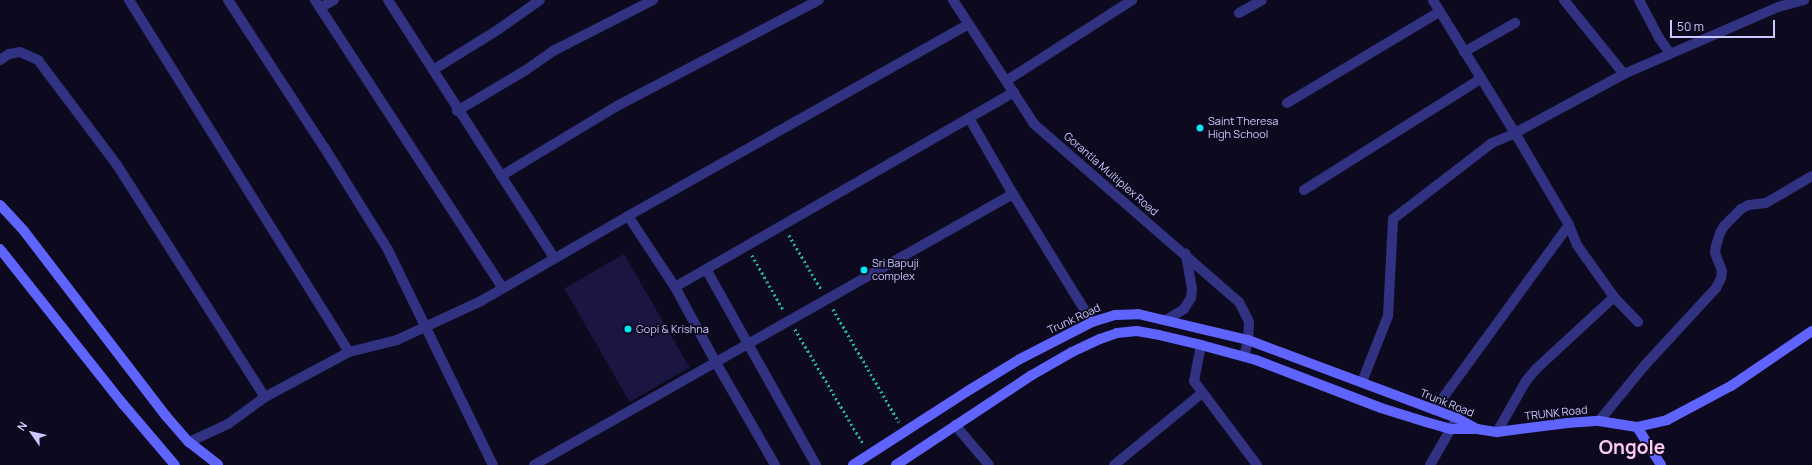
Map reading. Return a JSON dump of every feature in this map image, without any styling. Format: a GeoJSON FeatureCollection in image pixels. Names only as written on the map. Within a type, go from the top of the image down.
{"type":"FeatureCollection","features":[{"type":"Feature","properties":{"kind":"main road"},"geometry":{"type":"LineString","coordinates":[[0,205],[24,231],[166,416],[189,442],[218,465]]}},
{"type":"Feature","properties":{"kind":"main road"},"geometry":{"type":"LineString","coordinates":[[0,249],[124,404],[175,465]]}},
{"type":"Feature","properties":{"kind":"main road","name":"Trunk Road"},"geometry":{"type":"LineString","coordinates":[[853,465],[1020,359],[1092,322],[1114,315],[1138,314],[1248,340],[1457,418],[1477,429]]}},
{"type":"Feature","properties":{"kind":"main road","name":"Trunk Road"},"geometry":{"type":"LineString","coordinates":[[896,465],[1032,375],[1100,339],[1117,333],[1136,331],[1159,334],[1244,357],[1381,408],[1452,429],[1477,429]]}},
{"type":"Feature","properties":{"kind":"main road"},"geometry":{"type":"LineString","coordinates":[[1661,465],[1637,427],[1667,420],[1696,406],[1731,386],[1812,331]]}},
{"type":"Feature","properties":{"kind":"main road","name":"TRUNK Road"},"geometry":{"type":"LineString","coordinates":[[1477,429],[1497,432],[1567,423],[1598,421],[1637,427]]}},
{"type":"Feature","properties":{"kind":"street"},"geometry":{"type":"LineString","coordinates":[[129,0],[349,352]]}},
{"type":"Feature","properties":{"kind":"street"},"geometry":{"type":"LineString","coordinates":[[228,0],[324,147],[388,250],[493,465]]}},
{"type":"Feature","properties":{"kind":"street"},"geometry":{"type":"LineString","coordinates":[[334,0],[318,4],[503,288]]}},
{"type":"Feature","properties":{"kind":"street"},"geometry":{"type":"LineString","coordinates":[[388,0],[554,258]]}},
{"type":"Feature","properties":{"kind":"street"},"geometry":{"type":"LineString","coordinates":[[433,70],[499,30],[540,0]]}},
{"type":"Feature","properties":{"kind":"street"},"geometry":{"type":"LineString","coordinates":[[458,111],[526,70],[555,50],[653,0]]}},
{"type":"Feature","properties":{"kind":"street"},"geometry":{"type":"LineString","coordinates":[[501,176],[617,106],[819,0]]}},
{"type":"Feature","properties":{"kind":"street","name":"Gorantla Multiplex Road"},"geometry":{"type":"LineString","coordinates":[[953,0],[1034,124],[1186,254],[1244,307],[1250,322],[1244,357]]}},
{"type":"Feature","properties":{"kind":"street"},"geometry":{"type":"LineString","coordinates":[[1006,81],[1132,0]]}},
{"type":"Feature","properties":{"kind":"street"},"geometry":{"type":"LineString","coordinates":[[1240,13],[1262,0]]}},
{"type":"Feature","properties":{"kind":"street"},"geometry":{"type":"LineString","coordinates":[[1433,0],[1480,79],[1515,133],[1569,225],[1577,245],[1614,297],[1638,322]]}},
{"type":"Feature","properties":{"kind":"street"},"geometry":{"type":"LineString","coordinates":[[1564,0],[1624,74]]}},
{"type":"Feature","properties":{"kind":"street"},"geometry":{"type":"LineString","coordinates":[[1639,0],[1659,38],[1670,53]]}},
{"type":"Feature","properties":{"kind":"street"},"geometry":{"type":"LineString","coordinates":[[1362,382],[1388,316],[1393,219],[1492,143],[1515,133],[1624,74],[1776,4],[1804,0]]}},
{"type":"Feature","properties":{"kind":"street"},"geometry":{"type":"LineString","coordinates":[[1287,103],[1439,12]]}},
{"type":"Feature","properties":{"kind":"street"},"geometry":{"type":"LineString","coordinates":[[1464,52],[1515,23]]}},
{"type":"Feature","properties":{"kind":"street"},"geometry":{"type":"LineString","coordinates":[[189,442],[228,424],[265,397],[349,352],[397,340],[481,301],[554,258],[969,24]]}},
{"type":"Feature","properties":{"kind":"street"},"geometry":{"type":"LineString","coordinates":[[0,60],[9,54],[20,52],[38,60],[117,165],[265,397]]}},
{"type":"Feature","properties":{"kind":"street"},"geometry":{"type":"LineString","coordinates":[[1304,190],[1480,79]]}},
{"type":"Feature","properties":{"kind":"street"},"geometry":{"type":"LineString","coordinates":[[675,287],[1014,92]]}},
{"type":"Feature","properties":{"kind":"street"},"geometry":{"type":"LineString","coordinates":[[969,118],[1013,194],[1092,322]]}},
{"type":"Feature","properties":{"kind":"street"},"geometry":{"type":"LineString","coordinates":[[1598,421],[1645,365],[1716,288],[1721,278],[1722,271],[1715,253],[1720,233],[1724,226],[1742,209],[1749,205],[1766,203],[1812,176]]}},
{"type":"Feature","properties":{"kind":"street"},"geometry":{"type":"LineString","coordinates":[[534,465],[789,319],[1013,194]]}},
{"type":"Feature","properties":{"kind":"street"},"geometry":{"type":"LineString","coordinates":[[628,216],[675,287],[774,465]]}},
{"type":"Feature","properties":{"kind":"street"},"geometry":{"type":"LineString","coordinates":[[1434,410],[1569,225]]}},
{"type":"Feature","properties":{"kind":"street"},"geometry":{"type":"LineString","coordinates":[[1166,320],[1184,309],[1191,298],[1192,289],[1186,254]]}},
{"type":"Feature","properties":{"kind":"street"},"geometry":{"type":"LineString","coordinates":[[706,269],[816,465]]}},
{"type":"Feature","properties":{"kind":"street"},"geometry":{"type":"LineString","coordinates":[[1497,432],[1526,381],[1536,369],[1614,297]]}},
{"type":"Feature","properties":{"kind":"street"},"geometry":{"type":"LineString","coordinates":[[1201,345],[1194,381],[1256,465]]}},
{"type":"Feature","properties":{"kind":"street"},"geometry":{"type":"LineString","coordinates":[[1114,465],[1202,393]]}},
{"type":"Feature","properties":{"kind":"street"},"geometry":{"type":"LineString","coordinates":[[1430,465],[1457,418]]}},
{"type":"Feature","properties":{"kind":"street"},"geometry":{"type":"LineString","coordinates":[[955,425],[989,465]]}},
{"type":"Feature","properties":{"kind":"path"},"geometry":{"type":"LineString","coordinates":[[784,224],[823,292]]}},
{"type":"Feature","properties":{"kind":"path"},"geometry":{"type":"LineString","coordinates":[[746,246],[866,449]]}},
{"type":"Feature","properties":{"kind":"path"},"geometry":{"type":"LineString","coordinates":[[831,305],[902,427]]}},
{"type":"Feature","properties":{"kind":"building","name":"Gopi & Krishna"},"geometry":{"type":"Polygon","coordinates":[[[624,254],[690,367],[630,402],[564,288],[624,254]]]}},
{"type":"Feature","properties":{"kind":"place","name":"Saint Theresa High School"},"geometry":{"type":"Point","coordinates":[1200,128]}},
{"type":"Feature","properties":{"kind":"place","name":"Sri Bapuji complex"},"geometry":{"type":"Point","coordinates":[864,270]}},
{"type":"Feature","properties":{"kind":"place","name":"Gopi & Krishna"},"geometry":{"type":"Point","coordinates":[628,329]}},
{"type":"Feature","properties":{"kind":"district","name":"Ongole"},"geometry":{"type":"Point","coordinates":[1632,448]}}]}
